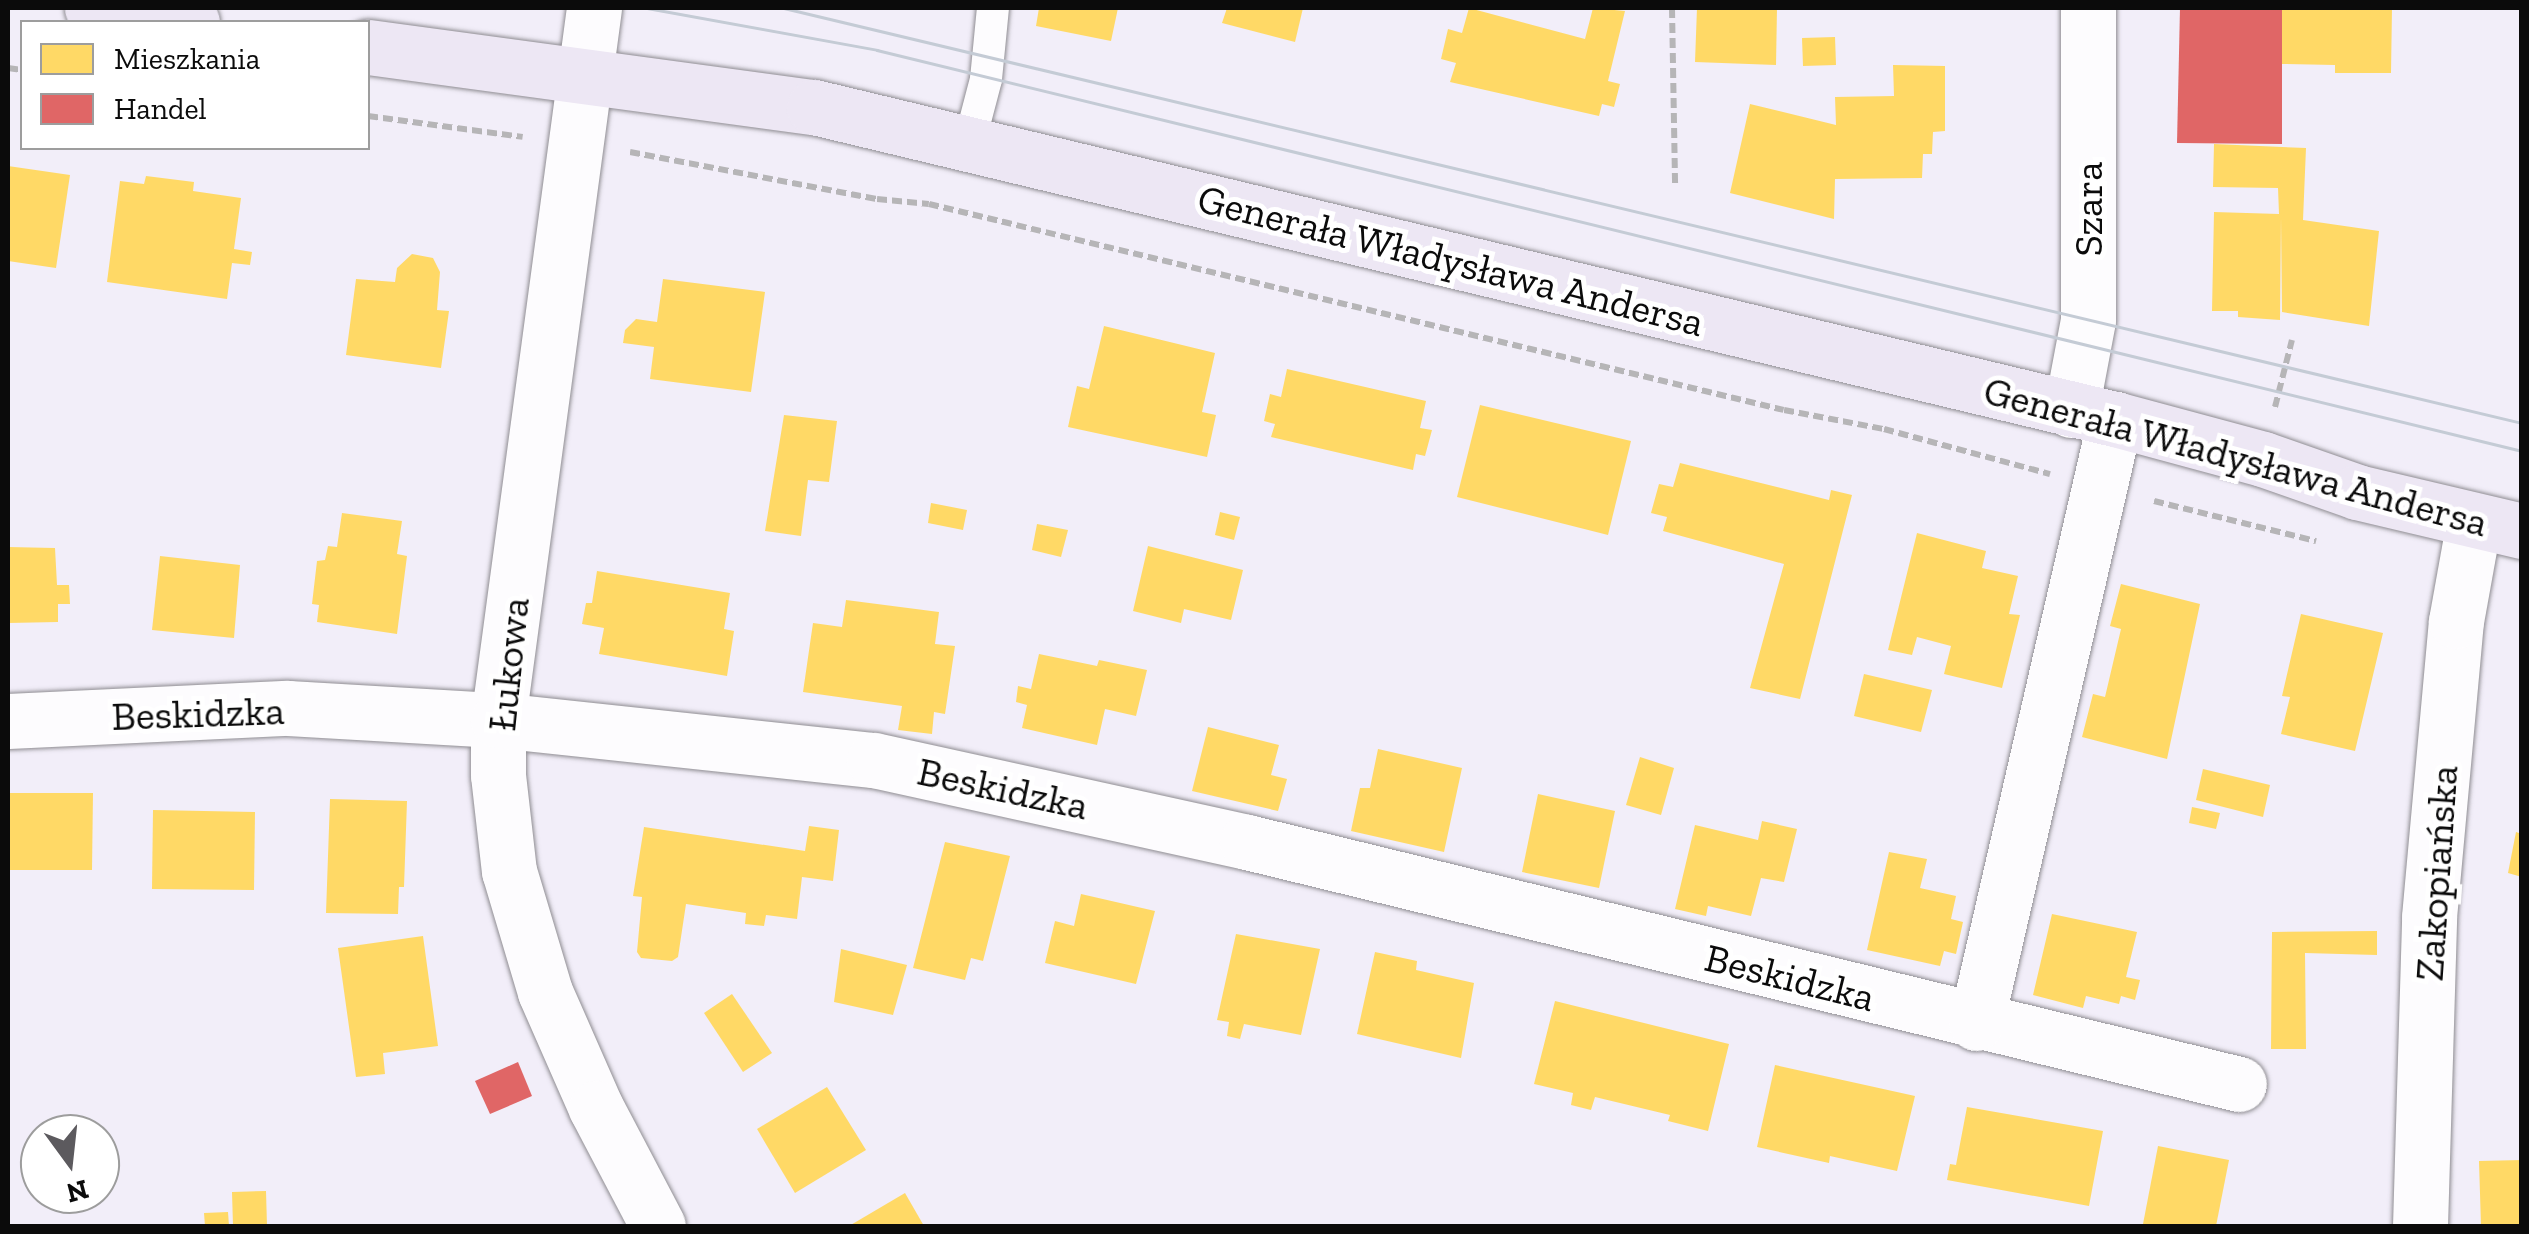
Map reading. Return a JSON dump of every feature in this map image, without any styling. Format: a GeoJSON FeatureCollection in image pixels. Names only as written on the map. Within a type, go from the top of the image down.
{"type":"FeatureCollection","features":[{"type":"Feature","properties":{"kind":"main road"},"geometry":{"type":"LineString","coordinates":[[92,8],[178,20]]}},
{"type":"Feature","properties":{"kind":"main road","name":"Generała Władysława Andersa"},"geometry":{"type":"LineString","coordinates":[[370,47],[814,106],[2093,414],[2263,458],[2358,492],[2498,526]]}},
{"type":"Feature","properties":{"kind":"street","name":"Łukowa"},"geometry":{"type":"LineString","coordinates":[[594,8],[498,720],[498,775],[509,871],[544,992],[596,1108],[658,1226]]}},
{"type":"Feature","properties":{"kind":"street","name":"Szara"},"geometry":{"type":"LineString","coordinates":[[2088,8],[2088,320],[2093,414]]}},
{"type":"Feature","properties":{"kind":"street"},"geometry":{"type":"LineString","coordinates":[[1976,1023],[2097,487],[2093,414]]}},
{"type":"Feature","properties":{"kind":"street","name":"Zakopiańska"},"geometry":{"type":"LineString","coordinates":[[2420,1226],[2429,916],[2456,621],[2498,526]]}},
{"type":"Feature","properties":{"kind":"street","name":"Beskidzka"},"geometry":{"type":"LineString","coordinates":[[8,721],[288,708],[498,720],[874,760],[1248,842],[1976,1023],[2239,1084]]}},
{"type":"Feature","properties":{"kind":"lane"},"geometry":{"type":"LineString","coordinates":[[969,144],[986,79],[993,8]]}},
{"type":"Feature","properties":{"kind":"path"},"geometry":{"type":"LineString","coordinates":[[1672,8],[1675,186]]}},
{"type":"Feature","properties":{"kind":"path"},"geometry":{"type":"LineString","coordinates":[[678,161],[877,199],[910,201],[1802,414],[1884,429],[2321,542]]}},
{"type":"Feature","properties":{"kind":"path"},"geometry":{"type":"LineString","coordinates":[[2274,410],[2292,340]]}},
{"type":"Feature","properties":{"kind":"building: Mieszkania"},"geometry":{"type":"Polygon","coordinates":[[[1039,8],[1118,8],[1111,41],[1036,26],[1039,8]]]}},
{"type":"Feature","properties":{"kind":"building: Mieszkania"},"geometry":{"type":"Polygon","coordinates":[[[1227,8],[1303,8],[1295,42],[1222,23],[1227,8]]]}},
{"type":"Feature","properties":{"kind":"building: Mieszkania"},"geometry":{"type":"Polygon","coordinates":[[[1469,8],[1585,39],[1593,8],[1625,11],[1608,81],[1620,84],[1614,107],[1602,104],[1599,116],[1450,82],[1456,63],[1441,59],[1448,29],[1462,33],[1469,8]]]}},
{"type":"Feature","properties":{"kind":"building: Mieszkania"},"geometry":{"type":"Polygon","coordinates":[[[1697,8],[1777,8],[1776,65],[1695,62],[1697,8]]]}},
{"type":"Feature","properties":{"kind":"building: Mieszkania"},"geometry":{"type":"Polygon","coordinates":[[[2282,8],[2392,8],[2391,73],[2335,73],[2335,65],[2282,64],[2282,8]]]}},
{"type":"Feature","properties":{"kind":"building: Mieszkania"},"geometry":{"type":"Polygon","coordinates":[[[1835,37],[1836,65],[1803,66],[1802,38],[1835,37]]]}},
{"type":"Feature","properties":{"kind":"building: Mieszkania"},"geometry":{"type":"Polygon","coordinates":[[[1893,65],[1945,66],[1945,131],[1933,132],[1932,154],[1923,154],[1922,178],[1835,179],[1834,219],[1730,193],[1750,104],[1836,125],[1835,97],[1894,96],[1893,65]]]}},
{"type":"Feature","properties":{"kind":"building: Mieszkania"},"geometry":{"type":"Polygon","coordinates":[[[2214,144],[2306,148],[2303,220],[2379,231],[2369,326],[2282,312],[2281,217],[2280,320],[2238,317],[2238,311],[2212,311],[2214,212],[2279,214],[2278,188],[2213,187],[2214,144]]]}},
{"type":"Feature","properties":{"kind":"building: Mieszkania"},"geometry":{"type":"Polygon","coordinates":[[[8,166],[70,175],[56,268],[8,261],[8,166]]]}},
{"type":"Feature","properties":{"kind":"building: Mieszkania"},"geometry":{"type":"Polygon","coordinates":[[[146,176],[194,182],[193,191],[241,198],[234,249],[252,252],[250,265],[232,263],[227,299],[107,282],[120,181],[144,184],[146,176]]]}},
{"type":"Feature","properties":{"kind":"building: Mieszkania"},"geometry":{"type":"Polygon","coordinates":[[[412,254],[433,258],[440,272],[437,310],[449,311],[441,368],[346,355],[356,279],[395,282],[397,268],[412,254]]]}},
{"type":"Feature","properties":{"kind":"building: Mieszkania"},"geometry":{"type":"Polygon","coordinates":[[[663,279],[765,292],[751,392],[650,379],[654,347],[623,343],[625,330],[636,319],[657,322],[663,279]]]}},
{"type":"Feature","properties":{"kind":"building: Mieszkania"},"geometry":{"type":"Polygon","coordinates":[[[1104,326],[1215,353],[1202,412],[1216,415],[1207,457],[1068,427],[1077,386],[1089,389],[1104,326]]]}},
{"type":"Feature","properties":{"kind":"building: Mieszkania"},"geometry":{"type":"Polygon","coordinates":[[[1287,369],[1426,401],[1420,428],[1432,430],[1425,456],[1416,454],[1413,470],[1271,437],[1275,424],[1264,421],[1270,394],[1281,397],[1287,369]]]}},
{"type":"Feature","properties":{"kind":"building: Mieszkania"},"geometry":{"type":"Polygon","coordinates":[[[1480,405],[1631,441],[1608,535],[1457,497],[1480,405]]]}},
{"type":"Feature","properties":{"kind":"building: Mieszkania"},"geometry":{"type":"Polygon","coordinates":[[[784,415],[837,421],[829,482],[808,480],[801,536],[765,531],[784,415]]]}},
{"type":"Feature","properties":{"kind":"building: Mieszkania"},"geometry":{"type":"Polygon","coordinates":[[[1680,463],[1829,500],[1831,490],[1852,495],[1800,699],[1750,688],[1784,564],[1663,531],[1667,517],[1651,513],[1659,484],[1673,487],[1680,463]]]}},
{"type":"Feature","properties":{"kind":"building: Mieszkania"},"geometry":{"type":"Polygon","coordinates":[[[931,503],[967,510],[963,530],[928,523],[931,503]]]}},
{"type":"Feature","properties":{"kind":"building: Mieszkania"},"geometry":{"type":"Polygon","coordinates":[[[1220,512],[1240,517],[1234,540],[1215,535],[1220,512]]]}},
{"type":"Feature","properties":{"kind":"building: Mieszkania"},"geometry":{"type":"Polygon","coordinates":[[[342,513],[402,521],[397,554],[407,556],[397,634],[317,622],[319,605],[312,604],[317,561],[325,560],[328,546],[337,547],[342,513]]]}},
{"type":"Feature","properties":{"kind":"building: Mieszkania"},"geometry":{"type":"Polygon","coordinates":[[[1037,524],[1068,530],[1061,557],[1032,550],[1037,524]]]}},
{"type":"Feature","properties":{"kind":"building: Mieszkania"},"geometry":{"type":"Polygon","coordinates":[[[1917,533],[1986,551],[1982,568],[2018,576],[2009,614],[2020,615],[2002,688],[1944,674],[1951,646],[1917,637],[1912,655],[1888,650],[1917,533]]]}},
{"type":"Feature","properties":{"kind":"building: Mieszkania"},"geometry":{"type":"Polygon","coordinates":[[[1148,546],[1243,570],[1231,620],[1184,609],[1181,623],[1133,611],[1148,546]]]}},
{"type":"Feature","properties":{"kind":"building: Mieszkania"},"geometry":{"type":"Polygon","coordinates":[[[8,547],[55,548],[57,585],[69,585],[70,604],[58,604],[58,622],[8,623],[8,547]]]}},
{"type":"Feature","properties":{"kind":"building: Mieszkania"},"geometry":{"type":"Polygon","coordinates":[[[160,556],[240,565],[234,638],[152,630],[160,556]]]}},
{"type":"Feature","properties":{"kind":"building: Mieszkania"},"geometry":{"type":"Polygon","coordinates":[[[597,571],[730,593],[724,629],[734,631],[727,676],[599,654],[604,628],[582,624],[586,603],[592,603],[597,571]]]}},
{"type":"Feature","properties":{"kind":"building: Mieszkania"},"geometry":{"type":"Polygon","coordinates":[[[2121,584],[2200,604],[2167,759],[2082,737],[2093,694],[2105,697],[2121,629],[2110,626],[2121,584]]]}},
{"type":"Feature","properties":{"kind":"building: Mieszkania"},"geometry":{"type":"Polygon","coordinates":[[[846,600],[939,612],[935,644],[955,646],[945,714],[934,712],[932,734],[898,730],[902,706],[803,692],[813,623],[842,627],[846,600]]]}},
{"type":"Feature","properties":{"kind":"building: Mieszkania"},"geometry":{"type":"Polygon","coordinates":[[[2301,614],[2383,633],[2355,751],[2281,734],[2290,697],[2282,696],[2301,614]]]}},
{"type":"Feature","properties":{"kind":"building: Mieszkania"},"geometry":{"type":"Polygon","coordinates":[[[1039,654],[1097,666],[1099,660],[1147,670],[1136,716],[1105,709],[1097,745],[1022,728],[1027,705],[1016,702],[1018,686],[1031,689],[1039,654]]]}},
{"type":"Feature","properties":{"kind":"building: Mieszkania"},"geometry":{"type":"Polygon","coordinates":[[[1864,674],[1932,690],[1921,732],[1854,716],[1864,674]]]}},
{"type":"Feature","properties":{"kind":"building: Mieszkania"},"geometry":{"type":"Polygon","coordinates":[[[1208,727],[1279,745],[1271,775],[1287,779],[1278,811],[1192,791],[1208,727]]]}},
{"type":"Feature","properties":{"kind":"building: Mieszkania"},"geometry":{"type":"Polygon","coordinates":[[[1378,749],[1462,768],[1444,852],[1351,831],[1360,788],[1370,788],[1378,749]]]}},
{"type":"Feature","properties":{"kind":"building: Mieszkania"},"geometry":{"type":"Polygon","coordinates":[[[1640,757],[1674,768],[1661,815],[1626,805],[1640,757]]]}},
{"type":"Feature","properties":{"kind":"building: Mieszkania"},"geometry":{"type":"Polygon","coordinates":[[[2203,769],[2270,785],[2263,817],[2196,800],[2203,769]]]}},
{"type":"Feature","properties":{"kind":"building: Mieszkania"},"geometry":{"type":"Polygon","coordinates":[[[8,793],[93,793],[92,870],[8,870],[8,793]]]}},
{"type":"Feature","properties":{"kind":"building: Mieszkania"},"geometry":{"type":"Polygon","coordinates":[[[1538,794],[1615,811],[1599,888],[1522,872],[1538,794]]]}},
{"type":"Feature","properties":{"kind":"building: Mieszkania"},"geometry":{"type":"Polygon","coordinates":[[[330,799],[407,801],[404,887],[399,887],[398,914],[326,913],[330,799]]]}},
{"type":"Feature","properties":{"kind":"building: Mieszkania"},"geometry":{"type":"Polygon","coordinates":[[[2192,807],[2220,813],[2216,829],[2189,823],[2192,807]]]}},
{"type":"Feature","properties":{"kind":"building: Mieszkania"},"geometry":{"type":"Polygon","coordinates":[[[153,810],[255,812],[254,890],[152,889],[153,810]]]}},
{"type":"Feature","properties":{"kind":"building: Mieszkania"},"geometry":{"type":"Polygon","coordinates":[[[1762,821],[1797,829],[1784,882],[1761,878],[1751,916],[1708,906],[1706,916],[1675,909],[1695,825],[1758,840],[1762,821]]]}},
{"type":"Feature","properties":{"kind":"building: Mieszkania"},"geometry":{"type":"Polygon","coordinates":[[[809,826],[839,830],[833,881],[802,877],[797,919],[766,915],[764,926],[745,924],[746,913],[686,904],[678,957],[672,961],[641,958],[637,952],[642,897],[633,896],[644,827],[805,851],[809,826]]]}},
{"type":"Feature","properties":{"kind":"building: Mieszkania"},"geometry":{"type":"Polygon","coordinates":[[[2516,832],[2522,834],[2522,877],[2508,873],[2516,832]]]}},
{"type":"Feature","properties":{"kind":"building: Mieszkania"},"geometry":{"type":"Polygon","coordinates":[[[945,842],[1010,856],[983,961],[971,958],[965,980],[913,968],[945,842]]]}},
{"type":"Feature","properties":{"kind":"building: Mieszkania"},"geometry":{"type":"Polygon","coordinates":[[[1889,852],[1927,859],[1920,888],[1956,896],[1951,919],[1963,922],[1956,954],[1944,951],[1940,966],[1867,950],[1889,852]]]}},
{"type":"Feature","properties":{"kind":"building: Mieszkania"},"geometry":{"type":"Polygon","coordinates":[[[1081,894],[1155,911],[1136,984],[1045,963],[1055,921],[1074,926],[1081,894]]]}},
{"type":"Feature","properties":{"kind":"building: Mieszkania"},"geometry":{"type":"Polygon","coordinates":[[[2052,914],[2137,932],[2126,977],[2140,980],[2135,1000],[2121,996],[2119,1004],[2086,996],[2083,1008],[2033,995],[2052,914]]]}},
{"type":"Feature","properties":{"kind":"building: Mieszkania"},"geometry":{"type":"Polygon","coordinates":[[[2377,931],[2377,955],[2305,953],[2306,1049],[2271,1049],[2272,932],[2377,931]]]}},
{"type":"Feature","properties":{"kind":"building: Mieszkania"},"geometry":{"type":"Polygon","coordinates":[[[1236,934],[1320,949],[1301,1035],[1244,1024],[1240,1039],[1227,1036],[1229,1022],[1217,1020],[1236,934]]]}},
{"type":"Feature","properties":{"kind":"building: Mieszkania"},"geometry":{"type":"Polygon","coordinates":[[[423,936],[438,1046],[383,1053],[385,1074],[356,1077],[338,948],[423,936]]]}},
{"type":"Feature","properties":{"kind":"building: Mieszkania"},"geometry":{"type":"Polygon","coordinates":[[[841,949],[907,965],[893,1015],[834,1002],[841,949]]]}},
{"type":"Feature","properties":{"kind":"building: Mieszkania"},"geometry":{"type":"Polygon","coordinates":[[[1375,952],[1417,961],[1416,970],[1474,983],[1461,1058],[1357,1034],[1375,952]]]}},
{"type":"Feature","properties":{"kind":"building: Mieszkania"},"geometry":{"type":"Polygon","coordinates":[[[732,994],[772,1053],[743,1072],[704,1013],[732,994]]]}},
{"type":"Feature","properties":{"kind":"building: Mieszkania"},"geometry":{"type":"Polygon","coordinates":[[[1555,1001],[1729,1044],[1708,1131],[1668,1121],[1670,1115],[1595,1097],[1591,1110],[1571,1105],[1573,1093],[1534,1084],[1555,1001]]]}},
{"type":"Feature","properties":{"kind":"building: Mieszkania"},"geometry":{"type":"Polygon","coordinates":[[[1775,1065],[1915,1096],[1897,1171],[1830,1156],[1829,1163],[1757,1147],[1775,1065]]]}},
{"type":"Feature","properties":{"kind":"building: Mieszkania"},"geometry":{"type":"Polygon","coordinates":[[[827,1087],[866,1150],[795,1193],[757,1129],[827,1087]]]}},
{"type":"Feature","properties":{"kind":"building: Mieszkania"},"geometry":{"type":"Polygon","coordinates":[[[1967,1107],[2103,1131],[2089,1206],[1947,1180],[1950,1164],[1956,1165],[1967,1107]]]}},
{"type":"Feature","properties":{"kind":"building: Mieszkania"},"geometry":{"type":"Polygon","coordinates":[[[2158,1146],[2229,1160],[2216,1226],[2143,1224],[2158,1146]]]}},
{"type":"Feature","properties":{"kind":"building: Mieszkania"},"geometry":{"type":"Polygon","coordinates":[[[2522,1160],[2522,1226],[2481,1226],[2479,1161],[2522,1160]]]}},
{"type":"Feature","properties":{"kind":"building: Mieszkania"},"geometry":{"type":"Polygon","coordinates":[[[266,1191],[267,1226],[233,1226],[232,1192],[266,1191]]]}},
{"type":"Feature","properties":{"kind":"building: Mieszkania"},"geometry":{"type":"Polygon","coordinates":[[[905,1193],[924,1226],[849,1226],[905,1193]]]}},
{"type":"Feature","properties":{"kind":"building: Mieszkania"},"geometry":{"type":"Polygon","coordinates":[[[228,1212],[229,1226],[205,1226],[204,1213],[228,1212]]]}},
{"type":"Feature","properties":{"kind":"building: Handel"},"geometry":{"type":"Polygon","coordinates":[[[2180,8],[2282,8],[2282,144],[2177,143],[2180,8]]]}},
{"type":"Feature","properties":{"kind":"building: Handel"},"geometry":{"type":"Polygon","coordinates":[[[518,1062],[532,1096],[490,1114],[475,1081],[518,1062]]]}},
{"type":"Feature","properties":{"kind":"tram line"},"geometry":{"type":"LineString","coordinates":[[647,8],[877,50],[2522,451]]}},
{"type":"Feature","properties":{"kind":"tram line"},"geometry":{"type":"LineString","coordinates":[[784,8],[2522,423]]}}]}
